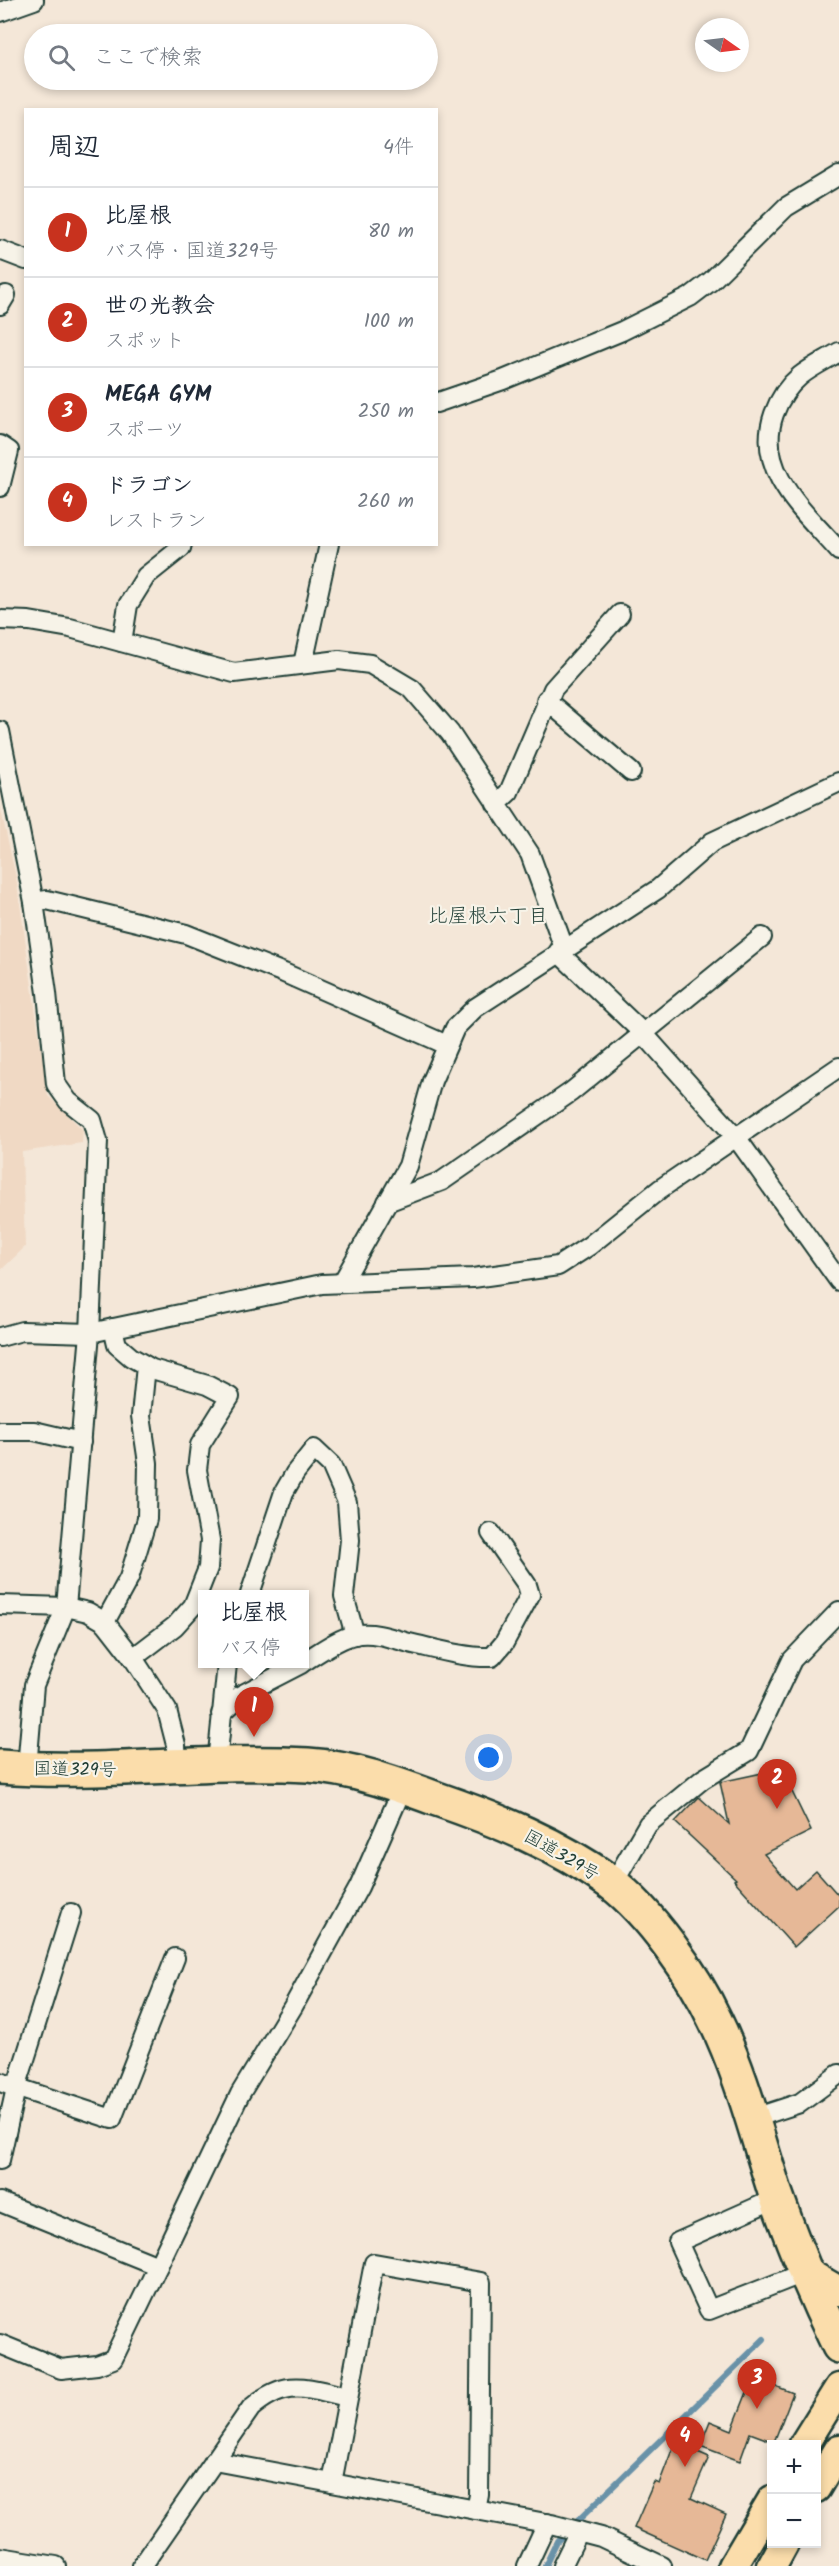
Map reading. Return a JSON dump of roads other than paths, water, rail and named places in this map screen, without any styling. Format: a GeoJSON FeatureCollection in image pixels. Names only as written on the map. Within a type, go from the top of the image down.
{"type":"FeatureCollection","features":[{"type":"Feature","properties":{"kind":"highway","name":"国道329号"},"geometry":{"type":"LineString","coordinates":[[14,1768],[122,1769],[217,1763],[311,1765],[359,1773],[523,1832],[577,1860],[613,1884],[657,1931],[694,1981],[725,2040],[777,2198],[806,2272],[839,2346]]}},
{"type":"Feature","properties":{"kind":"main road"},"geometry":{"type":"LineString","coordinates":[[806,2272],[839,2291]]}},
{"type":"Feature","properties":{"kind":"main road"},"geometry":{"type":"LineString","coordinates":[[807,2440],[839,2388]]}},
{"type":"Feature","properties":{"kind":"main road"},"geometry":{"type":"LineString","coordinates":[[733,2566],[767,2507]]}},
{"type":"Feature","properties":{"kind":"main road"},"geometry":{"type":"LineString","coordinates":[[772,2566],[782,2548]]}},
{"type":"Feature","properties":{"kind":"street"},"geometry":{"type":"LineString","coordinates":[[0,12],[34,0]]}},
{"type":"Feature","properties":{"kind":"street"},"geometry":{"type":"LineString","coordinates":[[438,403],[503,380],[622,330],[690,297],[711,282],[786,207],[839,175]]}},
{"type":"Feature","properties":{"kind":"street"},"geometry":{"type":"LineString","coordinates":[[0,250],[24,259]]}},
{"type":"Feature","properties":{"kind":"street"},"geometry":{"type":"LineString","coordinates":[[839,352],[800,377],[779,400],[770,427],[770,455],[781,483],[839,551]]}},
{"type":"Feature","properties":{"kind":"street"},"geometry":{"type":"LineString","coordinates":[[0,445],[9,451],[0,487]]}},
{"type":"Feature","properties":{"kind":"street"},"geometry":{"type":"LineString","coordinates":[[122,642],[128,605],[146,576],[182,546]]}},
{"type":"Feature","properties":{"kind":"street"},"geometry":{"type":"LineString","coordinates":[[303,664],[329,546]]}},
{"type":"Feature","properties":{"kind":"street"},"geometry":{"type":"LineString","coordinates":[[496,804],[509,792],[552,689],[620,614]]}},
{"type":"Feature","properties":{"kind":"street"},"geometry":{"type":"LineString","coordinates":[[0,620],[29,621],[70,628],[234,674],[339,660],[370,664],[412,689],[450,733],[530,854],[561,950],[643,1033],[736,1137],[839,1281]]}},
{"type":"Feature","properties":{"kind":"street"},"geometry":{"type":"LineString","coordinates":[[546,700],[631,772]]}},
{"type":"Feature","properties":{"kind":"street"},"geometry":{"type":"LineString","coordinates":[[0,731],[34,902],[47,993],[56,1084],[68,1101],[92,1120],[98,1141],[90,1333],[66,1607],[34,1684],[14,1768]]}},
{"type":"Feature","properties":{"kind":"street"},"geometry":{"type":"LineString","coordinates":[[342,1283],[408,1166],[432,1081],[455,1028],[475,1008],[658,889],[712,842],[839,782]]}},
{"type":"Feature","properties":{"kind":"street"},"geometry":{"type":"LineString","coordinates":[[34,902],[48,900],[186,934],[284,973],[447,1045]]}},
{"type":"Feature","properties":{"kind":"street"},"geometry":{"type":"LineString","coordinates":[[387,1202],[442,1181],[571,1092],[762,937]]}},
{"type":"Feature","properties":{"kind":"street"},"geometry":{"type":"LineString","coordinates":[[0,1337],[22,1331],[90,1333],[322,1284],[473,1278],[558,1266],[589,1246],[660,1189],[839,1067]]}},
{"type":"Feature","properties":{"kind":"street"},"geometry":{"type":"LineString","coordinates":[[113,1328],[117,1345],[131,1358],[146,1366],[207,1385],[230,1398],[200,1445],[197,1470],[210,1540],[208,1568],[199,1590]]}},
{"type":"Feature","properties":{"kind":"street"},"geometry":{"type":"LineString","coordinates":[[105,1622],[129,1578],[147,1519],[148,1463],[141,1416],[146,1366]]}},
{"type":"Feature","properties":{"kind":"street"},"geometry":{"type":"LineString","coordinates":[[0,1431],[34,1431],[81,1442]]}},
{"type":"Feature","properties":{"kind":"street"},"geometry":{"type":"LineString","coordinates":[[251,1590],[284,1492],[295,1473],[314,1449],[331,1465],[347,1502],[350,1540],[344,1596],[355,1635]]}},
{"type":"Feature","properties":{"kind":"street"},"geometry":{"type":"LineString","coordinates":[[309,1659],[355,1635],[372,1634],[449,1652],[492,1657],[504,1643],[530,1595],[527,1585],[491,1533]]}},
{"type":"Feature","properties":{"kind":"street"},"geometry":{"type":"LineString","coordinates":[[133,1658],[175,1626],[193,1606],[198,1593]]}},
{"type":"Feature","properties":{"kind":"street"},"geometry":{"type":"LineString","coordinates":[[0,1605],[66,1607],[88,1612],[105,1622],[133,1658],[166,1710],[176,1745],[177,1766]]}},
{"type":"Feature","properties":{"kind":"street"},"geometry":{"type":"LineString","coordinates":[[613,1884],[648,1824],[703,1779],[749,1751],[792,1660],[839,1611]]}},
{"type":"Feature","properties":{"kind":"street"},"geometry":{"type":"LineString","coordinates":[[217,1763],[227,1668]]}},
{"type":"Feature","properties":{"kind":"street"},"geometry":{"type":"LineString","coordinates":[[222,1714],[241,1695],[293,1668]]}},
{"type":"Feature","properties":{"kind":"street"},"geometry":{"type":"LineString","coordinates":[[0,2344],[61,2369],[97,2366],[113,2359],[240,2094],[294,2005],[359,1887],[403,1787]]}},
{"type":"Feature","properties":{"kind":"street"},"geometry":{"type":"LineString","coordinates":[[0,2160],[8,2085],[71,1913]]}},
{"type":"Feature","properties":{"kind":"street"},"geometry":{"type":"LineString","coordinates":[[8,2085],[111,2119],[175,1958]]}},
{"type":"Feature","properties":{"kind":"street"},"geometry":{"type":"LineString","coordinates":[[752,2119],[800,2103],[839,2074]]}},
{"type":"Feature","properties":{"kind":"street"},"geometry":{"type":"LineString","coordinates":[[777,2198],[678,2242],[709,2310],[806,2272]]}},
{"type":"Feature","properties":{"kind":"street"},"geometry":{"type":"LineString","coordinates":[[0,2202],[158,2266]]}},
{"type":"Feature","properties":{"kind":"street"},"geometry":{"type":"LineString","coordinates":[[332,2483],[374,2263],[481,2282],[479,2495],[476,2511]]}},
{"type":"Feature","properties":{"kind":"street"},"geometry":{"type":"LineString","coordinates":[[142,2566],[251,2408],[264,2397],[285,2387],[301,2387],[348,2397]]}},
{"type":"Feature","properties":{"kind":"street"},"geometry":{"type":"LineString","coordinates":[[214,2461],[549,2523],[601,2537],[662,2566]]}},
{"type":"Feature","properties":{"kind":"street"},"geometry":{"type":"LineString","coordinates":[[527,2566],[549,2523]]}},
{"type":"Feature","properties":{"kind":"street"},"geometry":{"type":"LineString","coordinates":[[562,2566],[578,2531]]}},
{"type":"Feature","properties":{"kind":"street"},"geometry":{"type":"LineString","coordinates":[[0,2557],[56,2566]]}},
{"type":"Feature","properties":{"kind":"waterway"},"geometry":{"type":"LineString","coordinates":[[545,2566],[557,2541],[764,2339]]}},
{"type":"Feature","properties":{"kind":"place","name":"比屋根"},"geometry":{"type":"Point","coordinates":[254,1737]}},
{"type":"Feature","properties":{"kind":"place","name":"世の光教会"},"geometry":{"type":"Point","coordinates":[777,1809]}},
{"type":"Feature","properties":{"kind":"place","name":"MEGA GYM"},"geometry":{"type":"Point","coordinates":[757,2409]}},
{"type":"Feature","properties":{"kind":"place","name":"ドラゴン"},"geometry":{"type":"Point","coordinates":[685,2467]}},
{"type":"Feature","properties":{"kind":"district","name":"比屋根六丁目"},"geometry":{"type":"Point","coordinates":[488,915]}}]}
